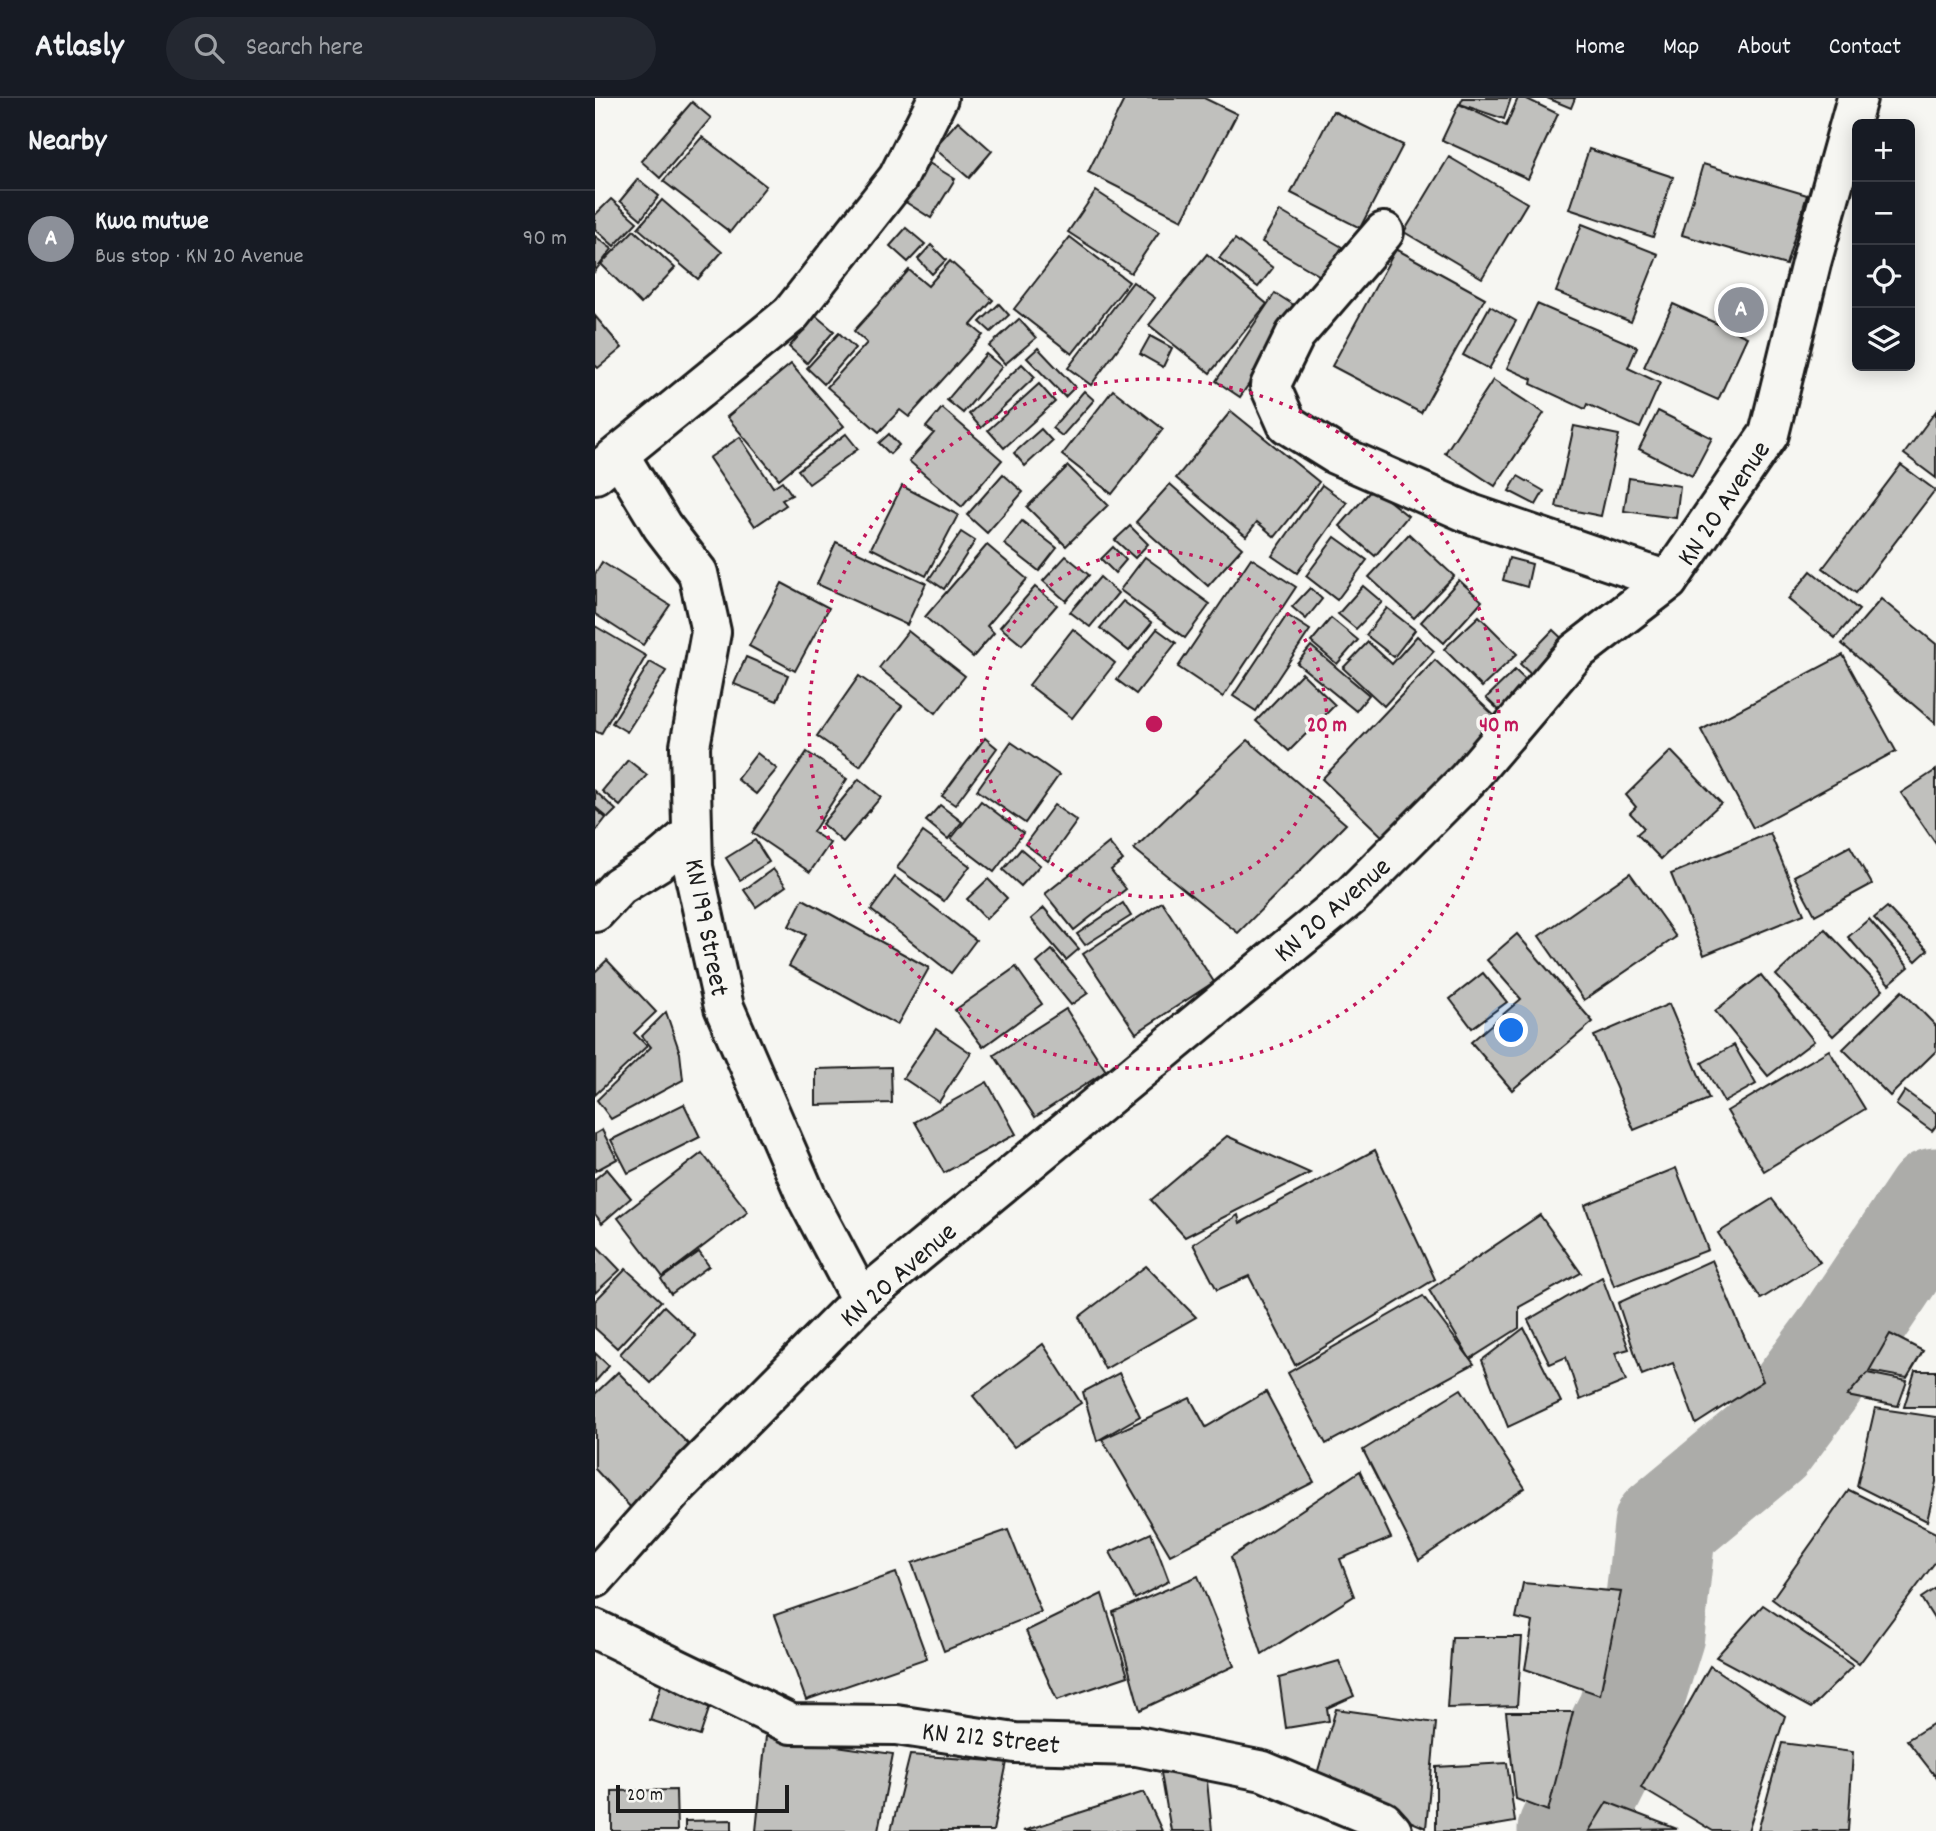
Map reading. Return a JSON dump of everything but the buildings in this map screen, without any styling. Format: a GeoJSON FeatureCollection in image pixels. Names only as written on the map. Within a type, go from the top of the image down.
{"type":"FeatureCollection","features":[{"type":"Feature","properties":{"kind":"street"},"geometry":{"type":"LineString","coordinates":[[607,465],[791,314],[898,178],[938,98]]}},
{"type":"Feature","properties":{"kind":"street","name":"KN 20 Avenue"},"geometry":{"type":"LineString","coordinates":[[595,1578],[677,1486],[861,1300],[1352,895],[1467,780],[1576,652],[1668,581],[1769,434],[1811,263],[1857,98]]}},
{"type":"Feature","properties":{"kind":"street"},"geometry":{"type":"LineString","coordinates":[[1384,232],[1295,335],[1270,386],[1287,424],[1335,454],[1471,514],[1668,581]]}},
{"type":"Feature","properties":{"kind":"street","name":"KN 199 Street"},"geometry":{"type":"LineString","coordinates":[[607,465],[662,526],[698,573],[711,632],[690,746],[693,867],[725,1007],[807,1198],[861,1300]]}},
{"type":"Feature","properties":{"kind":"street"},"geometry":{"type":"LineString","coordinates":[[595,912],[619,886],[658,862],[692,832]]}},
{"type":"Feature","properties":{"kind":"street","name":"KN 212 Street"},"geometry":{"type":"LineString","coordinates":[[595,1629],[791,1724],[897,1725],[1015,1742],[1137,1746],[1263,1771],[1383,1821],[1392,1831]]}},
{"type":"Feature","properties":{"kind":"waterway"},"geometry":{"type":"LineString","coordinates":[[1569,1831],[1628,1714],[1653,1634],[1665,1526],[1766,1442],[1841,1341],[1936,1199]]}},
{"type":"Feature","properties":{"kind":"place","name":"Kwa mutwe"},"geometry":{"type":"Point","coordinates":[1741,310]}}]}
